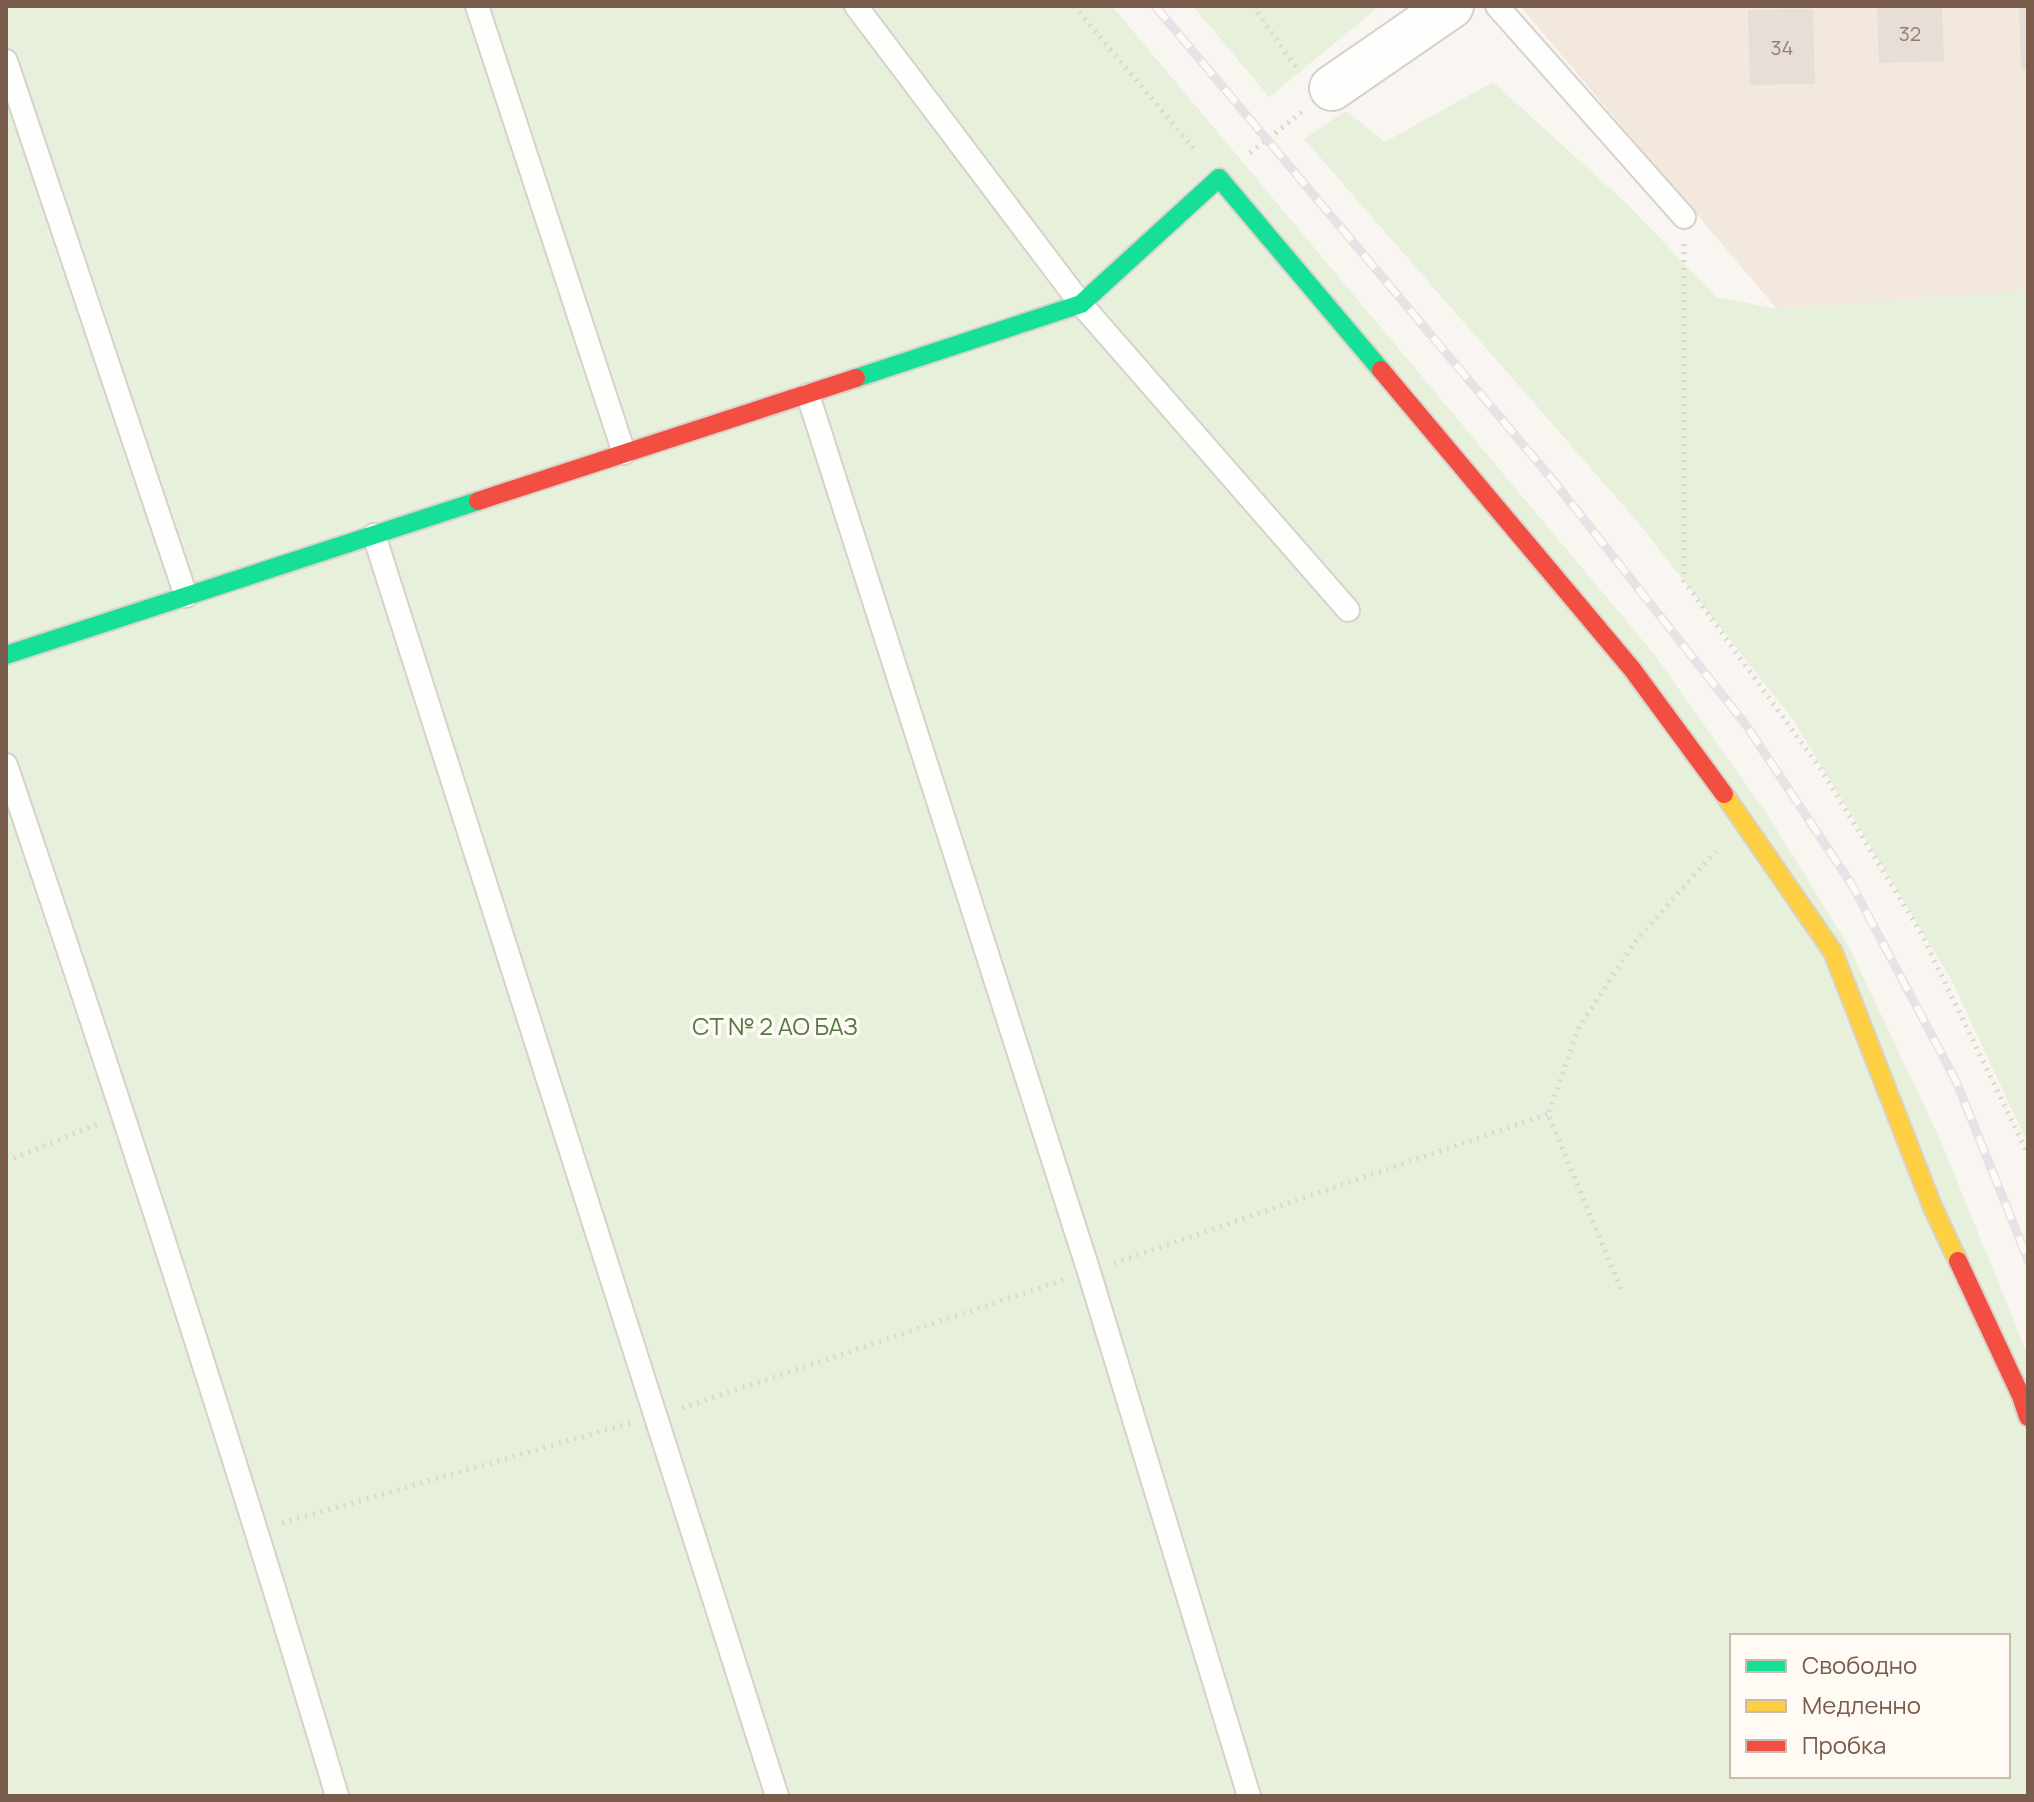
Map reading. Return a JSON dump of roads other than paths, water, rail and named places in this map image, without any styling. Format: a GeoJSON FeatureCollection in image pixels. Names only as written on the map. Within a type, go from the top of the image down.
{"type":"FeatureCollection","features":[{"type":"Feature","properties":{"kind":"street"},"geometry":{"type":"LineString","coordinates":[[1332,88],[1451,6]]}},
{"type":"Feature","properties":{"kind":"street"},"geometry":{"type":"LineString","coordinates":[[6,655],[1081,304],[1219,178],[1632,669],[1744,821],[1833,952],[1933,1208],[2028,1417]]}},
{"type":"Feature","properties":{"kind":"lane"},"geometry":{"type":"LineString","coordinates":[[477,6],[624,453]]}},
{"type":"Feature","properties":{"kind":"lane"},"geometry":{"type":"LineString","coordinates":[[856,6],[1081,304],[1348,610]]}},
{"type":"Feature","properties":{"kind":"lane"},"geometry":{"type":"LineString","coordinates":[[1497,6],[1684,217]]}},
{"type":"Feature","properties":{"kind":"lane"},"geometry":{"type":"LineString","coordinates":[[6,61],[186,596]]}},
{"type":"Feature","properties":{"kind":"lane"},"geometry":{"type":"LineString","coordinates":[[808,395],[1089,1272],[1249,1796]]}},
{"type":"Feature","properties":{"kind":"lane"},"geometry":{"type":"LineString","coordinates":[[374,535],[777,1796]]}},
{"type":"Feature","properties":{"kind":"lane"},"geometry":{"type":"LineString","coordinates":[[6,765],[124,1114],[258,1530],[337,1796]]}},
{"type":"Feature","properties":{"kind":"railway"},"geometry":{"type":"LineString","coordinates":[[1155,6],[1556,484],[1746,725],[1852,885],[1956,1081],[2028,1260]]}},
{"type":"Feature","properties":{"kind":"park label","name":"СТ № 2 АО БАЗ"},"geometry":{"type":"Point","coordinates":[775,1025]}}]}
